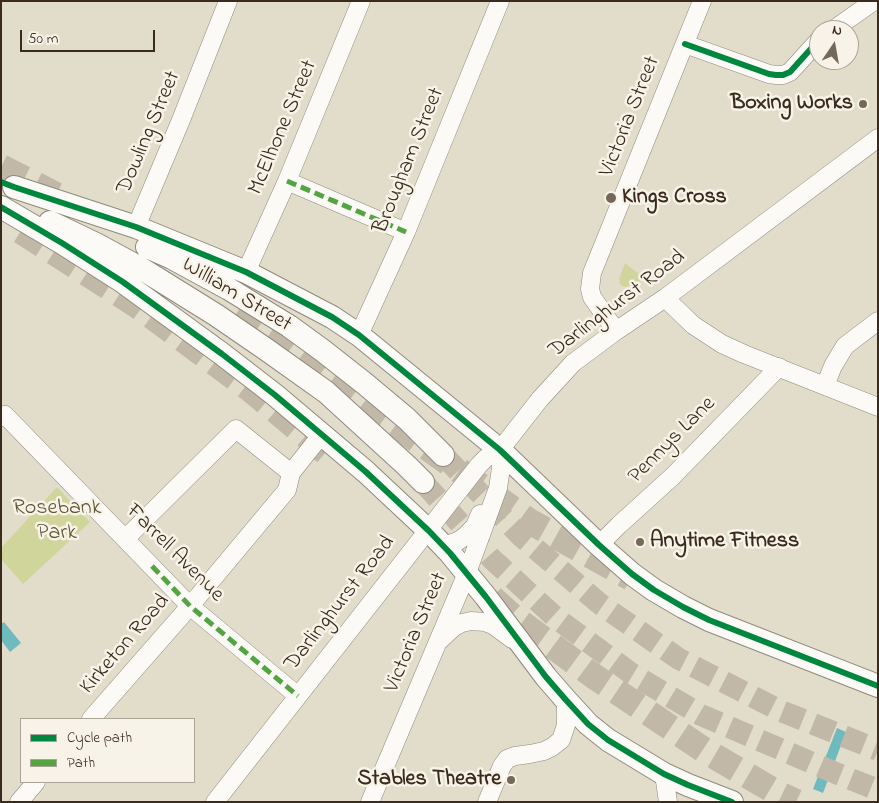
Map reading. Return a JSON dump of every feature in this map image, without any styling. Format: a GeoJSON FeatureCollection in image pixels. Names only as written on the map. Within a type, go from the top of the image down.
{"type":"FeatureCollection","features":[{"type":"Feature","properties":{"kind":"main road"},"geometry":{"type":"LineString","coordinates":[[5,190],[136,227],[246,272],[332,316],[359,336],[632,574],[654,590],[683,607],[738,632],[878,686]]}},
{"type":"Feature","properties":{"kind":"main road","name":"William Street"},"geometry":{"type":"LineString","coordinates":[[5,190],[172,258],[229,289],[289,326],[322,350],[407,419],[444,455]]}},
{"type":"Feature","properties":{"kind":"main road","name":"William Street"},"geometry":{"type":"LineString","coordinates":[[5,190],[59,226],[142,269],[216,315],[326,392],[422,482]]}},
{"type":"Feature","properties":{"kind":"main road"},"geometry":{"type":"LineString","coordinates":[[1,207],[123,282],[222,354],[322,434],[366,472],[436,539],[467,573],[524,648],[588,724],[608,740],[664,774],[726,801]]}},
{"type":"Feature","properties":{"kind":"street","name":"Dowling Street"},"geometry":{"type":"LineString","coordinates":[[136,227],[228,1]]}},
{"type":"Feature","properties":{"kind":"street","name":"McElhone Street"},"geometry":{"type":"LineString","coordinates":[[246,272],[287,181],[361,1]]}},
{"type":"Feature","properties":{"kind":"street","name":"Brougham Street"},"geometry":{"type":"LineString","coordinates":[[359,336],[406,232],[500,1]]}},
{"type":"Feature","properties":{"kind":"street","name":"Victoria Street"},"geometry":{"type":"LineString","coordinates":[[616,331],[592,296],[590,289],[592,273],[702,1]]}},
{"type":"Feature","properties":{"kind":"street"},"geometry":{"type":"LineString","coordinates":[[847,20],[874,1]]}},
{"type":"Feature","properties":{"kind":"street"},"geometry":{"type":"LineString","coordinates":[[685,44],[776,75],[784,75],[790,72],[809,51]]}},
{"type":"Feature","properties":{"kind":"street","name":"Darlinghurst Road"},"geometry":{"type":"LineString","coordinates":[[215,802],[298,696],[436,539],[479,465],[486,458],[500,459],[540,399],[573,363],[665,298],[878,138]]}},
{"type":"Feature","properties":{"kind":"street"},"geometry":{"type":"LineString","coordinates":[[287,181],[406,232]]}},
{"type":"Feature","properties":{"kind":"street"},"geometry":{"type":"LineString","coordinates":[[665,298],[688,322],[733,349],[878,407]]}},
{"type":"Feature","properties":{"kind":"street"},"geometry":{"type":"LineString","coordinates":[[826,386],[833,366],[845,346],[878,321]]}},
{"type":"Feature","properties":{"kind":"street","name":"Pennys Lane"},"geometry":{"type":"LineString","coordinates":[[599,545],[673,476],[779,367]]}},
{"type":"Feature","properties":{"kind":"street","name":"Farrell Avenue"},"geometry":{"type":"LineString","coordinates":[[3,416],[126,538],[190,606],[298,696]]}},
{"type":"Feature","properties":{"kind":"street"},"geometry":{"type":"LineString","coordinates":[[126,538],[236,429],[291,473]]}},
{"type":"Feature","properties":{"kind":"street","name":"Kirketon Road"},"geometry":{"type":"LineString","coordinates":[[92,718],[190,606],[287,490],[291,473],[322,434]]}},
{"type":"Feature","properties":{"kind":"street"},"geometry":{"type":"LineString","coordinates":[[436,539],[458,541],[475,526],[500,459]]}},
{"type":"Feature","properties":{"kind":"street","name":"Victoria Street"},"geometry":{"type":"LineString","coordinates":[[370,802],[467,573],[498,488],[500,459]]}},
{"type":"Feature","properties":{"kind":"street"},"geometry":{"type":"LineString","coordinates":[[437,644],[454,627],[462,623],[478,621],[493,625],[502,630],[524,648]]}},
{"type":"Feature","properties":{"kind":"street"},"geometry":{"type":"LineString","coordinates":[[487,802],[502,766],[508,759],[544,751],[561,740],[566,725],[566,700]]}},
{"type":"Feature","properties":{"kind":"street"},"geometry":{"type":"LineString","coordinates":[[664,774],[668,802]]}},
{"type":"Feature","properties":{"kind":"street"},"geometry":{"type":"LineString","coordinates":[[19,802],[35,783]]}},
{"type":"Feature","properties":{"kind":"green space"},"geometry":{"type":"Polygon","coordinates":[[[625,263],[645,279],[626,287],[622,286],[619,279],[625,263]]]}},
{"type":"Feature","properties":{"kind":"green space","name":"Rosebank Park"},"geometry":{"type":"Polygon","coordinates":[[[57,487],[90,522],[23,584],[1,559],[1,548],[57,487]]]}},
{"type":"Feature","properties":{"kind":"water"},"geometry":{"type":"Polygon","coordinates":[[[4,622],[21,643],[10,652],[1,640],[1,624],[4,622]]]}},
{"type":"Feature","properties":{"kind":"water"},"geometry":{"type":"Polygon","coordinates":[[[837,728],[846,732],[823,793],[813,789],[837,728]]]}},
{"type":"Feature","properties":{"kind":"tunnel"},"geometry":{"type":"LineString","coordinates":[[1,167],[56,195]]}},
{"type":"Feature","properties":{"kind":"tunnel"},"geometry":{"type":"LineString","coordinates":[[21,231],[138,306],[250,389],[335,460]]}},
{"type":"Feature","properties":{"kind":"tunnel"},"geometry":{"type":"LineString","coordinates":[[240,308],[274,330],[378,412],[529,521],[631,578]]}},
{"type":"Feature","properties":{"kind":"tunnel"},"geometry":{"type":"LineString","coordinates":[[443,455],[522,537],[600,604],[679,659],[781,711],[878,750]]}},
{"type":"Feature","properties":{"kind":"tunnel"},"geometry":{"type":"LineString","coordinates":[[423,482],[492,559],[556,618],[632,674],[701,715],[878,790]]}},
{"type":"Feature","properties":{"kind":"tunnel"},"geometry":{"type":"LineString","coordinates":[[492,598],[513,617],[595,677],[704,750],[796,802]]}},
{"type":"Feature","properties":{"kind":"marked path"},"geometry":{"type":"LineString","coordinates":[[287,181],[406,232]]}},
{"type":"Feature","properties":{"kind":"marked path"},"geometry":{"type":"LineString","coordinates":[[152,566],[190,606],[298,696]]}},
{"type":"Feature","properties":{"kind":"cycle path"},"geometry":{"type":"LineString","coordinates":[[685,44],[776,75],[790,72],[809,51]]}},
{"type":"Feature","properties":{"kind":"cycle path"},"geometry":{"type":"LineString","coordinates":[[1,182],[136,227],[246,272],[332,317],[359,335],[500,450],[599,545],[632,574],[654,590],[709,620],[878,686]]}},
{"type":"Feature","properties":{"kind":"cycle path"},"geometry":{"type":"LineString","coordinates":[[1,207],[123,282],[275,395],[366,472],[450,553],[486,597],[546,677],[588,724],[608,740],[664,774],[732,802]]}},
{"type":"Feature","properties":{"kind":"place","name":"Boxing Works"},"geometry":{"type":"Point","coordinates":[863,104]}},
{"type":"Feature","properties":{"kind":"place","name":"Kings Cross"},"geometry":{"type":"Point","coordinates":[611,198]}},
{"type":"Feature","properties":{"kind":"place","name":"Anytime Fitness"},"geometry":{"type":"Point","coordinates":[640,542]}},
{"type":"Feature","properties":{"kind":"place","name":"Stables Theatre"},"geometry":{"type":"Point","coordinates":[511,780]}}]}
